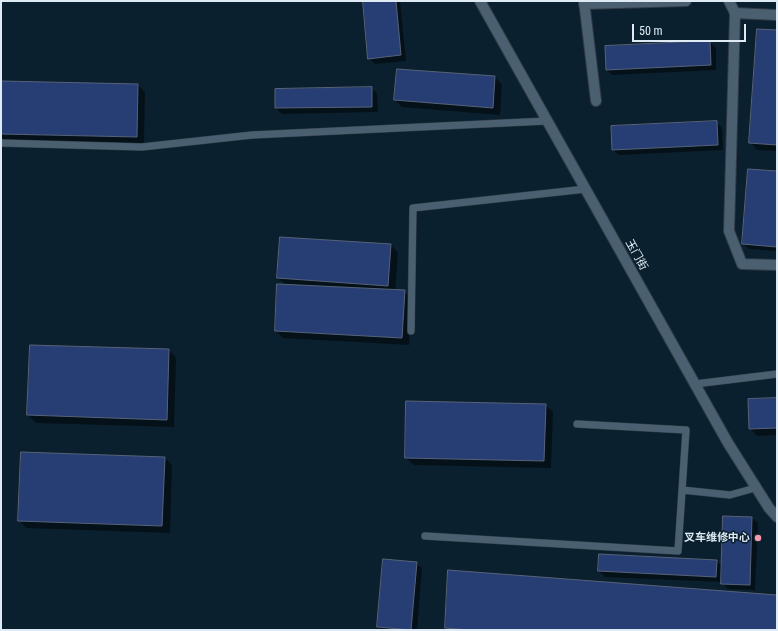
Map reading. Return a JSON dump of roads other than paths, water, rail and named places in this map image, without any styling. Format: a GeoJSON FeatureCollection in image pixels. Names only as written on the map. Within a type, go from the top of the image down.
{"type":"FeatureCollection","features":[{"type":"Feature","properties":{"kind":"street","name":"玉门街"},"geometry":{"type":"LineString","coordinates":[[480,1],[728,443],[755,488],[777,517]]}},
{"type":"Feature","properties":{"kind":"street"},"geometry":{"type":"LineString","coordinates":[[596,101],[584,2],[686,1]]}},
{"type":"Feature","properties":{"kind":"street"},"geometry":{"type":"LineString","coordinates":[[730,1],[735,13],[729,231],[742,264],[777,264]]}},
{"type":"Feature","properties":{"kind":"street"},"geometry":{"type":"LineString","coordinates":[[735,13],[777,15]]}},
{"type":"Feature","properties":{"kind":"lane"},"geometry":{"type":"LineString","coordinates":[[1,143],[142,147],[252,135],[547,121]]}},
{"type":"Feature","properties":{"kind":"lane"},"geometry":{"type":"LineString","coordinates":[[411,331],[413,208],[586,189]]}},
{"type":"Feature","properties":{"kind":"lane"},"geometry":{"type":"LineString","coordinates":[[695,384],[777,374]]}},
{"type":"Feature","properties":{"kind":"lane"},"geometry":{"type":"LineString","coordinates":[[425,536],[678,551],[686,430],[577,424]]}},
{"type":"Feature","properties":{"kind":"lane"},"geometry":{"type":"LineString","coordinates":[[682,490],[730,495],[755,488]]}},
{"type":"Feature","properties":{"kind":"place","name":"叉车维修中心"},"geometry":{"type":"Point","coordinates":[758,538]}}]}
